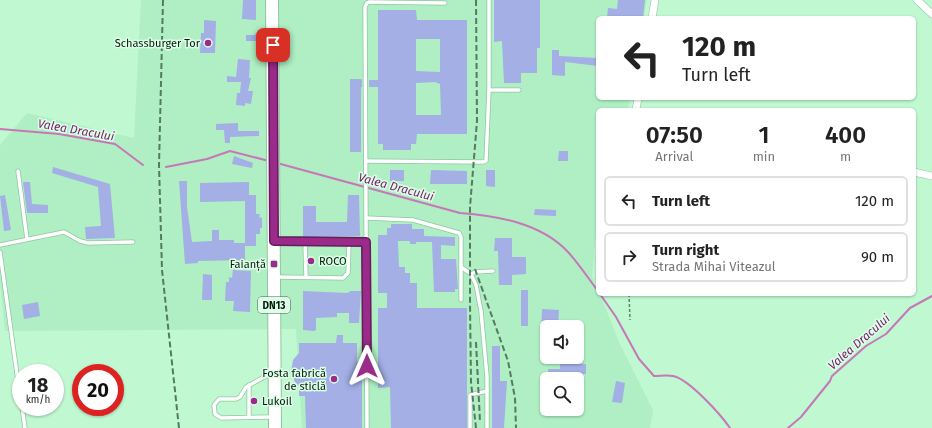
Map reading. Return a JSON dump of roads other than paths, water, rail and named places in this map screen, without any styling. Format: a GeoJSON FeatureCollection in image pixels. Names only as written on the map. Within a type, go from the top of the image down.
{"type":"FeatureCollection","features":[{"type":"Feature","properties":{"kind":"highway","name":"DN13"},"geometry":{"type":"LineString","coordinates":[[272,0],[274,423]]}},
{"type":"Feature","properties":{"kind":"street"},"geometry":{"type":"LineString","coordinates":[[652,16],[655,0]]}},
{"type":"Feature","properties":{"kind":"street"},"geometry":{"type":"LineString","coordinates":[[917,0],[932,14]]}},
{"type":"Feature","properties":{"kind":"street"},"geometry":{"type":"LineString","coordinates":[[916,172],[932,176]]}},
{"type":"Feature","properties":{"kind":"lane"},"geometry":{"type":"LineString","coordinates":[[366,161],[486,161],[489,90],[489,0]]}},
{"type":"Feature","properties":{"kind":"lane"},"geometry":{"type":"LineString","coordinates":[[367,428],[367,3],[445,3]]}},
{"type":"Feature","properties":{"kind":"lane"},"geometry":{"type":"LineString","coordinates":[[489,90],[519,90]]}},
{"type":"Feature","properties":{"kind":"lane"},"geometry":{"type":"LineString","coordinates":[[18,171],[27,239]]}},
{"type":"Feature","properties":{"kind":"lane"},"geometry":{"type":"LineString","coordinates":[[366,218],[413,220],[456,231],[461,237],[461,300]]}},
{"type":"Feature","properties":{"kind":"lane"},"geometry":{"type":"LineString","coordinates":[[0,245],[64,232],[80,241],[88,243],[132,242]]}},
{"type":"Feature","properties":{"kind":"lane"},"geometry":{"type":"LineString","coordinates":[[274,241],[366,242]]}},
{"type":"Feature","properties":{"kind":"lane"},"geometry":{"type":"LineString","coordinates":[[305,242],[306,277]]}},
{"type":"Feature","properties":{"kind":"lane"},"geometry":{"type":"LineString","coordinates":[[274,277],[344,278],[347,276],[349,245],[347,242]]}},
{"type":"Feature","properties":{"kind":"lane"},"geometry":{"type":"LineString","coordinates":[[0,252],[16,364]]}},
{"type":"Feature","properties":{"kind":"lane"},"geometry":{"type":"LineString","coordinates":[[461,267],[471,274],[476,285],[481,311],[487,391],[487,428]]}},
{"type":"Feature","properties":{"kind":"lane"},"geometry":{"type":"LineString","coordinates":[[471,274],[475,272],[493,272]]}},
{"type":"Feature","properties":{"kind":"lane"},"geometry":{"type":"LineString","coordinates":[[274,374],[266,376],[249,385],[243,390],[240,397],[236,399],[216,401],[214,414],[220,418],[250,417],[274,423]]}},
{"type":"Feature","properties":{"kind":"lane"},"geometry":{"type":"LineString","coordinates":[[249,385],[250,417]]}},
{"type":"Feature","properties":{"kind":"lane"},"geometry":{"type":"LineString","coordinates":[[470,428],[470,394],[487,391]]}},
{"type":"Feature","properties":{"kind":"lane"},"geometry":{"type":"LineString","coordinates":[[23,416],[24,428]]}},
{"type":"Feature","properties":{"kind":"waterway","name":"Valea Dracului"},"geometry":{"type":"LineString","coordinates":[[0,129],[59,134],[115,144],[143,165]]}},
{"type":"Feature","properties":{"kind":"waterway","name":"Valea Dracului"},"geometry":{"type":"LineString","coordinates":[[166,167],[207,159],[230,151],[269,161]]}},
{"type":"Feature","properties":{"kind":"waterway","name":"Valea Dracului"},"geometry":{"type":"LineString","coordinates":[[277,163],[460,213],[504,219],[532,228],[545,234],[568,252],[596,288]]}},
{"type":"Feature","properties":{"kind":"waterway","name":"Valea Dracului"},"geometry":{"type":"LineString","coordinates":[[601,296],[616,317],[639,359],[654,376],[673,376],[680,379],[696,390],[720,415],[730,428]]}},
{"type":"Feature","properties":{"kind":"waterway","name":"Valea Dracului"},"geometry":{"type":"LineString","coordinates":[[788,428],[801,417],[830,381],[832,376],[866,346],[886,334],[910,308],[932,296]]}},
{"type":"Feature","properties":{"kind":"railway"},"geometry":{"type":"LineString","coordinates":[[163,0],[159,165],[162,270],[179,428]]}},
{"type":"Feature","properties":{"kind":"railway"},"geometry":{"type":"LineString","coordinates":[[476,0],[477,121],[470,207],[471,382],[476,428]]}},
{"type":"Feature","properties":{"kind":"railway"},"geometry":{"type":"LineString","coordinates":[[475,269],[508,361],[515,398],[516,428]]}},
{"type":"Feature","properties":{"kind":"railway"},"geometry":{"type":"LineString","coordinates":[[476,342],[480,422]]}},
{"type":"Feature","properties":{"kind":"place","name":"Schassburger Tor"},"geometry":{"type":"Point","coordinates":[208,43]}},
{"type":"Feature","properties":{"kind":"place","name":"ROCO"},"geometry":{"type":"Point","coordinates":[311,261]}},
{"type":"Feature","properties":{"kind":"place","name":"Faianță"},"geometry":{"type":"Point","coordinates":[274,264]}},
{"type":"Feature","properties":{"kind":"place","name":"Fosta fabrică de sticlă"},"geometry":{"type":"Point","coordinates":[334,379]}},
{"type":"Feature","properties":{"kind":"place","name":"Lukoil"},"geometry":{"type":"Point","coordinates":[254,401]}}]}
